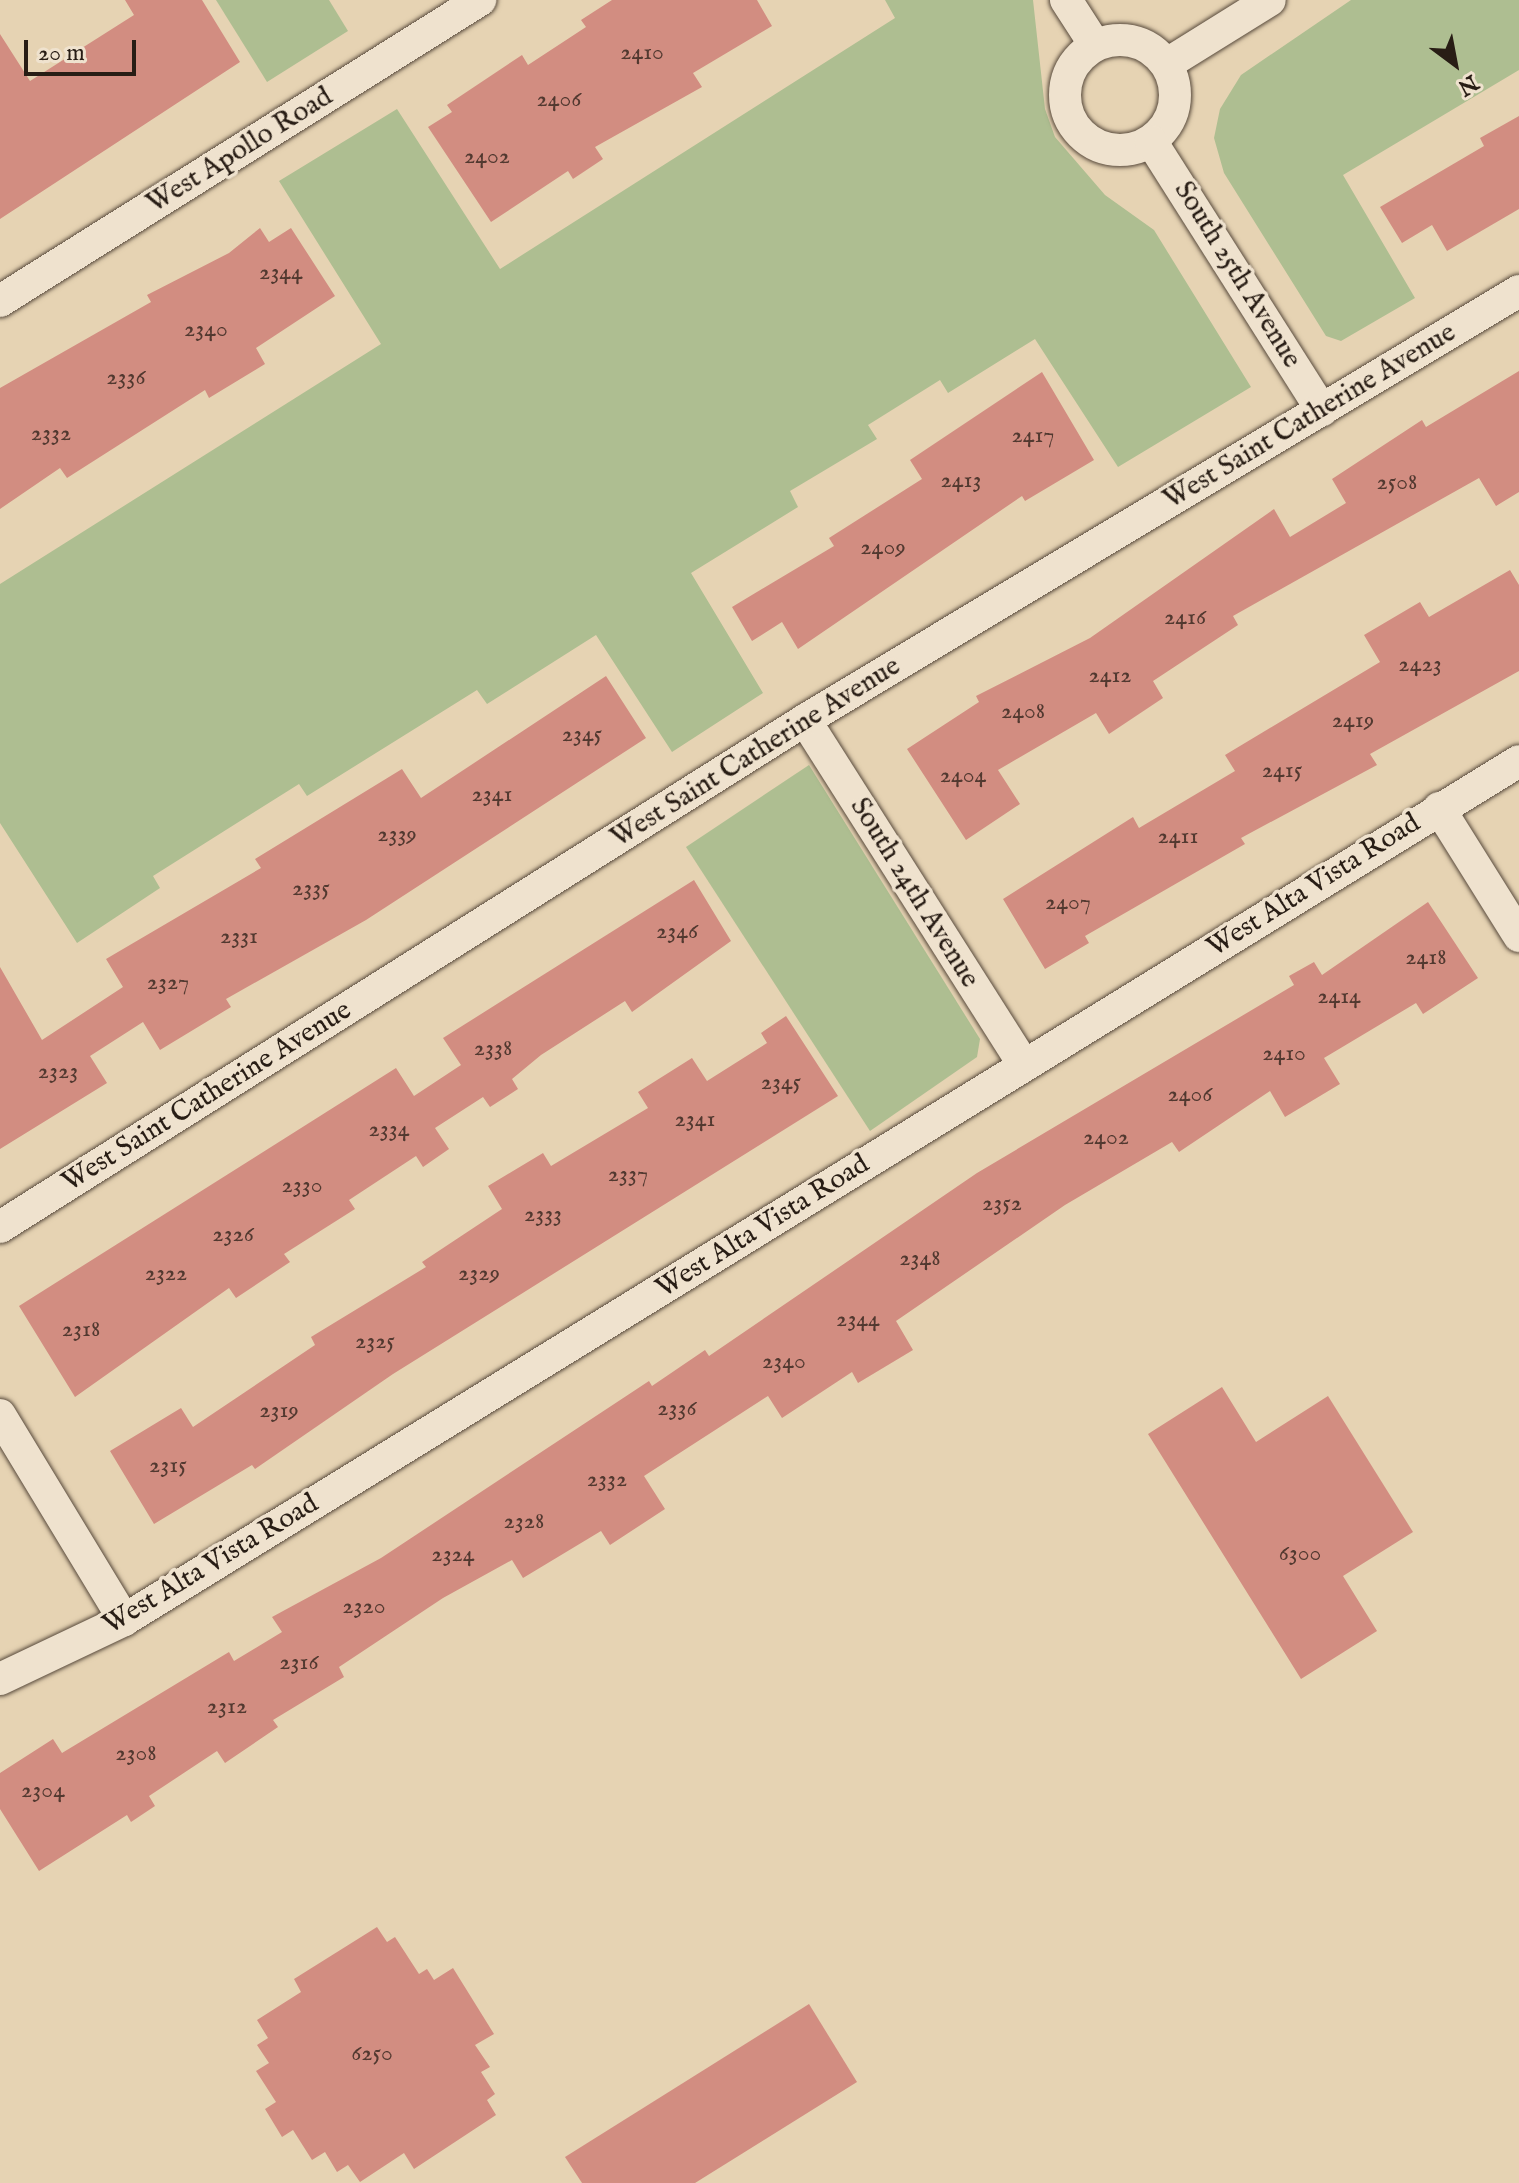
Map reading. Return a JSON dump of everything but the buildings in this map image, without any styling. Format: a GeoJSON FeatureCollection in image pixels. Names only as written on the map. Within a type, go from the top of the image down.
{"type":"FeatureCollection","features":[{"type":"Feature","properties":{"kind":"street","name":"West Apollo Road"},"geometry":{"type":"LineString","coordinates":[[0,301],[480,0]]}},
{"type":"Feature","properties":{"kind":"street"},"geometry":{"type":"LineString","coordinates":[[1066,0],[1095,45]]}},
{"type":"Feature","properties":{"kind":"street"},"geometry":{"type":"LineString","coordinates":[[1167,64],[1270,0]]}},
{"type":"Feature","properties":{"kind":"street"},"geometry":{"type":"LineString","coordinates":[[1131,40],[1167,64],[1175,105],[1151,141],[1109,149],[1074,126],[1066,84],[1074,64],[1095,45],[1131,40]]}},
{"type":"Feature","properties":{"kind":"street","name":"South 25th Avenue"},"geometry":{"type":"LineString","coordinates":[[1151,141],[1322,410]]}},
{"type":"Feature","properties":{"kind":"street","name":"West Saint Catherine Avenue"},"geometry":{"type":"LineString","coordinates":[[0,1227],[805,720],[1519,291]]}},
{"type":"Feature","properties":{"kind":"street","name":"South 24th Avenue"},"geometry":{"type":"LineString","coordinates":[[805,720],[1024,1065]]}},
{"type":"Feature","properties":{"kind":"street","name":"West Alta Vista Road"},"geometry":{"type":"LineString","coordinates":[[0,1679],[124,1620],[1519,761]]}},
{"type":"Feature","properties":{"kind":"street"},"geometry":{"type":"LineString","coordinates":[[1439,808],[1519,936]]}},
{"type":"Feature","properties":{"kind":"street"},"geometry":{"type":"LineString","coordinates":[[0,1415],[124,1620]]}},
{"type":"Feature","properties":{"kind":"green space"},"geometry":{"type":"Polygon","coordinates":[[[216,0],[329,0],[348,31],[267,82],[216,0]]]}},
{"type":"Feature","properties":{"kind":"green space"},"geometry":{"type":"Polygon","coordinates":[[[885,0],[1033,0],[1045,109],[1055,137],[1105,195],[1154,230],[1251,387],[1118,467],[1035,339],[948,393],[940,380],[868,425],[877,439],[790,491],[798,507],[691,573],[763,693],[672,752],[596,635],[487,704],[477,690],[307,796],[299,784],[153,876],[160,888],[77,943],[0,823],[0,584],[381,344],[279,181],[397,109],[500,269],[895,18],[885,0]]]}},
{"type":"Feature","properties":{"kind":"green space"},"geometry":{"type":"Polygon","coordinates":[[[1351,0],[1519,0],[1519,70],[1343,175],[1415,298],[1341,341],[1326,336],[1224,173],[1214,138],[1220,109],[1241,75],[1351,0]]]}},
{"type":"Feature","properties":{"kind":"green space"},"geometry":{"type":"Polygon","coordinates":[[[809,765],[980,1039],[977,1057],[870,1131],[686,847],[809,765]]]}}]}
